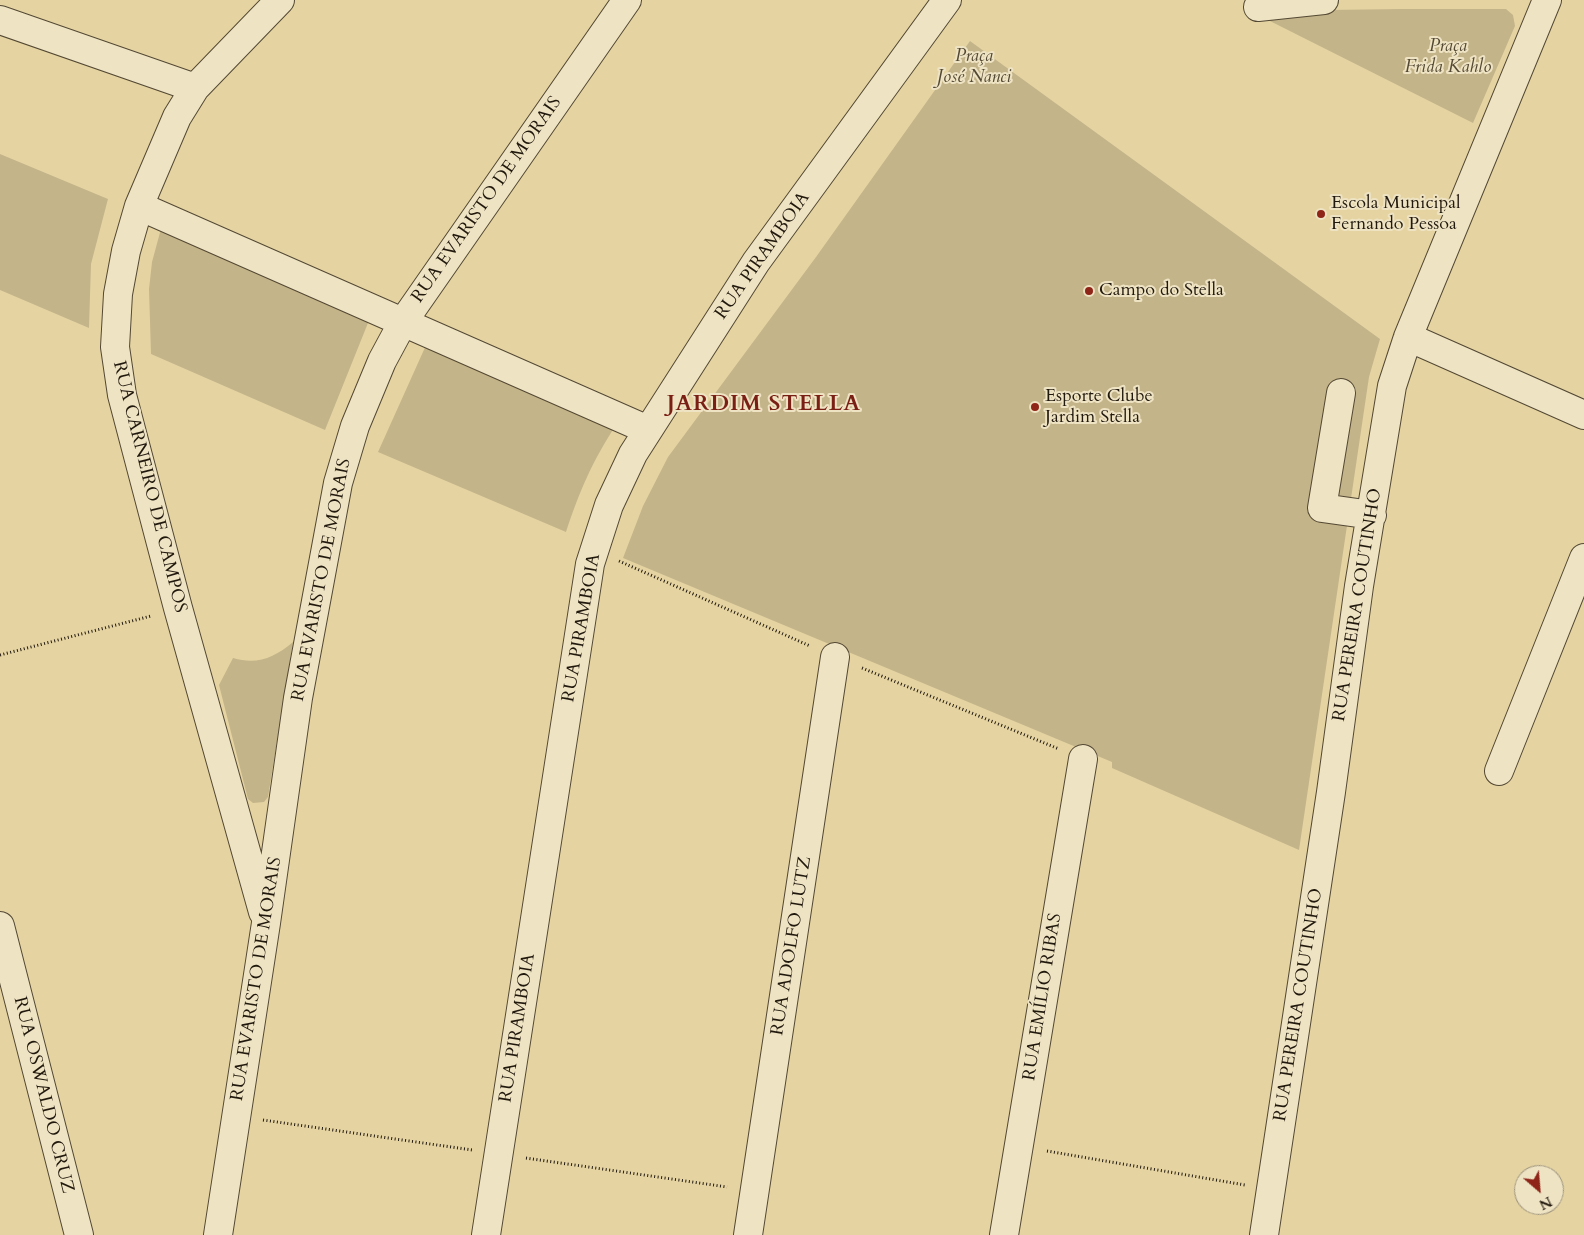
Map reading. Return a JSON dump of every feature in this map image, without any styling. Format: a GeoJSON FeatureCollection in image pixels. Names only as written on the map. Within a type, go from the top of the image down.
{"type":"FeatureCollection","features":[{"type":"Feature","properties":{"kind":"street","name":"RUA CARNEIRO DE CAMPOS"},"geometry":{"type":"LineString","coordinates":[[266,923],[178,608],[122,395],[115,347],[118,294],[126,251],[139,206],[177,117],[195,88],[280,0]]}},
{"type":"Feature","properties":{"kind":"street","name":"RUA EVARISTO DE MORAIS"},"geometry":{"type":"LineString","coordinates":[[218,1235],[266,923],[298,698],[338,483],[355,426],[382,361],[403,322],[627,0]]}},
{"type":"Feature","properties":{"kind":"street","name":"RUA PIRAMBOIA"},"geometry":{"type":"LineString","coordinates":[[486,1235],[590,564],[609,505],[633,454],[756,262],[947,0]]}},
{"type":"Feature","properties":{"kind":"street"},"geometry":{"type":"LineString","coordinates":[[1258,7],[1324,0]]}},
{"type":"Feature","properties":{"kind":"street","name":"RUA PEREIRA COUTINHO"},"geometry":{"type":"LineString","coordinates":[[1264,1235],[1330,802],[1359,586],[1392,386],[1408,337],[1547,0]]}},
{"type":"Feature","properties":{"kind":"street"},"geometry":{"type":"LineString","coordinates":[[0,20],[195,88]]}},
{"type":"Feature","properties":{"kind":"street"},"geometry":{"type":"LineString","coordinates":[[139,206],[648,430]]}},
{"type":"Feature","properties":{"kind":"street"},"geometry":{"type":"LineString","coordinates":[[1408,337],[1584,415]]}},
{"type":"Feature","properties":{"kind":"street"},"geometry":{"type":"LineString","coordinates":[[1341,393],[1322,508],[1372,515]]}},
{"type":"Feature","properties":{"kind":"street"},"geometry":{"type":"LineString","coordinates":[[1499,771],[1584,558]]}},
{"type":"Feature","properties":{"kind":"street","name":"RUA ADOLFO LUTZ"},"geometry":{"type":"LineString","coordinates":[[748,1235],[836,657]]}},
{"type":"Feature","properties":{"kind":"street","name":"RUA EMÍLIO RIBAS"},"geometry":{"type":"LineString","coordinates":[[1004,1235],[1083,759]]}},
{"type":"Feature","properties":{"kind":"street","name":"RUA OSWALDO CRUZ"},"geometry":{"type":"LineString","coordinates":[[0,926],[79,1235]]}},
{"type":"Feature","properties":{"kind":"path"},"geometry":{"type":"LineString","coordinates":[[594,550],[836,657],[1083,759]]}},
{"type":"Feature","properties":{"kind":"path"},"geometry":{"type":"LineString","coordinates":[[0,655],[178,608]]}},
{"type":"Feature","properties":{"kind":"path"},"geometry":{"type":"LineString","coordinates":[[1018,1146],[1270,1190]]}},
{"type":"Feature","properties":{"kind":"green space","name":"Praça Frida Kahlo"},"geometry":{"type":"Polygon","coordinates":[[[1506,9],[1513,15],[1515,26],[1473,123],[1250,11],[1506,9]]]}},
{"type":"Feature","properties":{"kind":"green space","name":"Esporte Clube Jardim Stella"},"geometry":{"type":"Polygon","coordinates":[[[970,41],[1380,339],[1369,377],[1299,850],[1112,768],[1112,762],[623,558],[643,506],[668,457],[816,257],[970,41]]]}},
{"type":"Feature","properties":{"kind":"green space"},"geometry":{"type":"Polygon","coordinates":[[[0,154],[108,199],[91,264],[89,328],[0,290],[0,154]]]}},
{"type":"Feature","properties":{"kind":"green space"},"geometry":{"type":"Polygon","coordinates":[[[162,225],[370,318],[325,430],[151,354],[149,289],[152,262],[162,225]]]}},
{"type":"Feature","properties":{"kind":"green space"},"geometry":{"type":"Polygon","coordinates":[[[427,343],[616,425],[587,477],[566,532],[378,452],[427,343]]]}},
{"type":"Feature","properties":{"kind":"green space"},"geometry":{"type":"Polygon","coordinates":[[[293,642],[268,797],[264,802],[253,803],[248,799],[219,685],[233,658],[250,661],[265,659],[293,642]]]}},
{"type":"Feature","properties":{"kind":"place","name":"Escola Municipal Fernando Pessoa"},"geometry":{"type":"Point","coordinates":[1321,214]}},
{"type":"Feature","properties":{"kind":"place","name":"Campo do Stella"},"geometry":{"type":"Point","coordinates":[1089,291]}},
{"type":"Feature","properties":{"kind":"place","name":"Esporte Clube Jardim Stella"},"geometry":{"type":"Point","coordinates":[1035,407]}},
{"type":"Feature","properties":{"kind":"district","name":"JARDIM STELLA"},"geometry":{"type":"Point","coordinates":[764,405]}},
{"type":"Feature","properties":{"kind":"park label","name":"Praça José Nanci"},"geometry":{"type":"Point","coordinates":[974,67]}}]}
